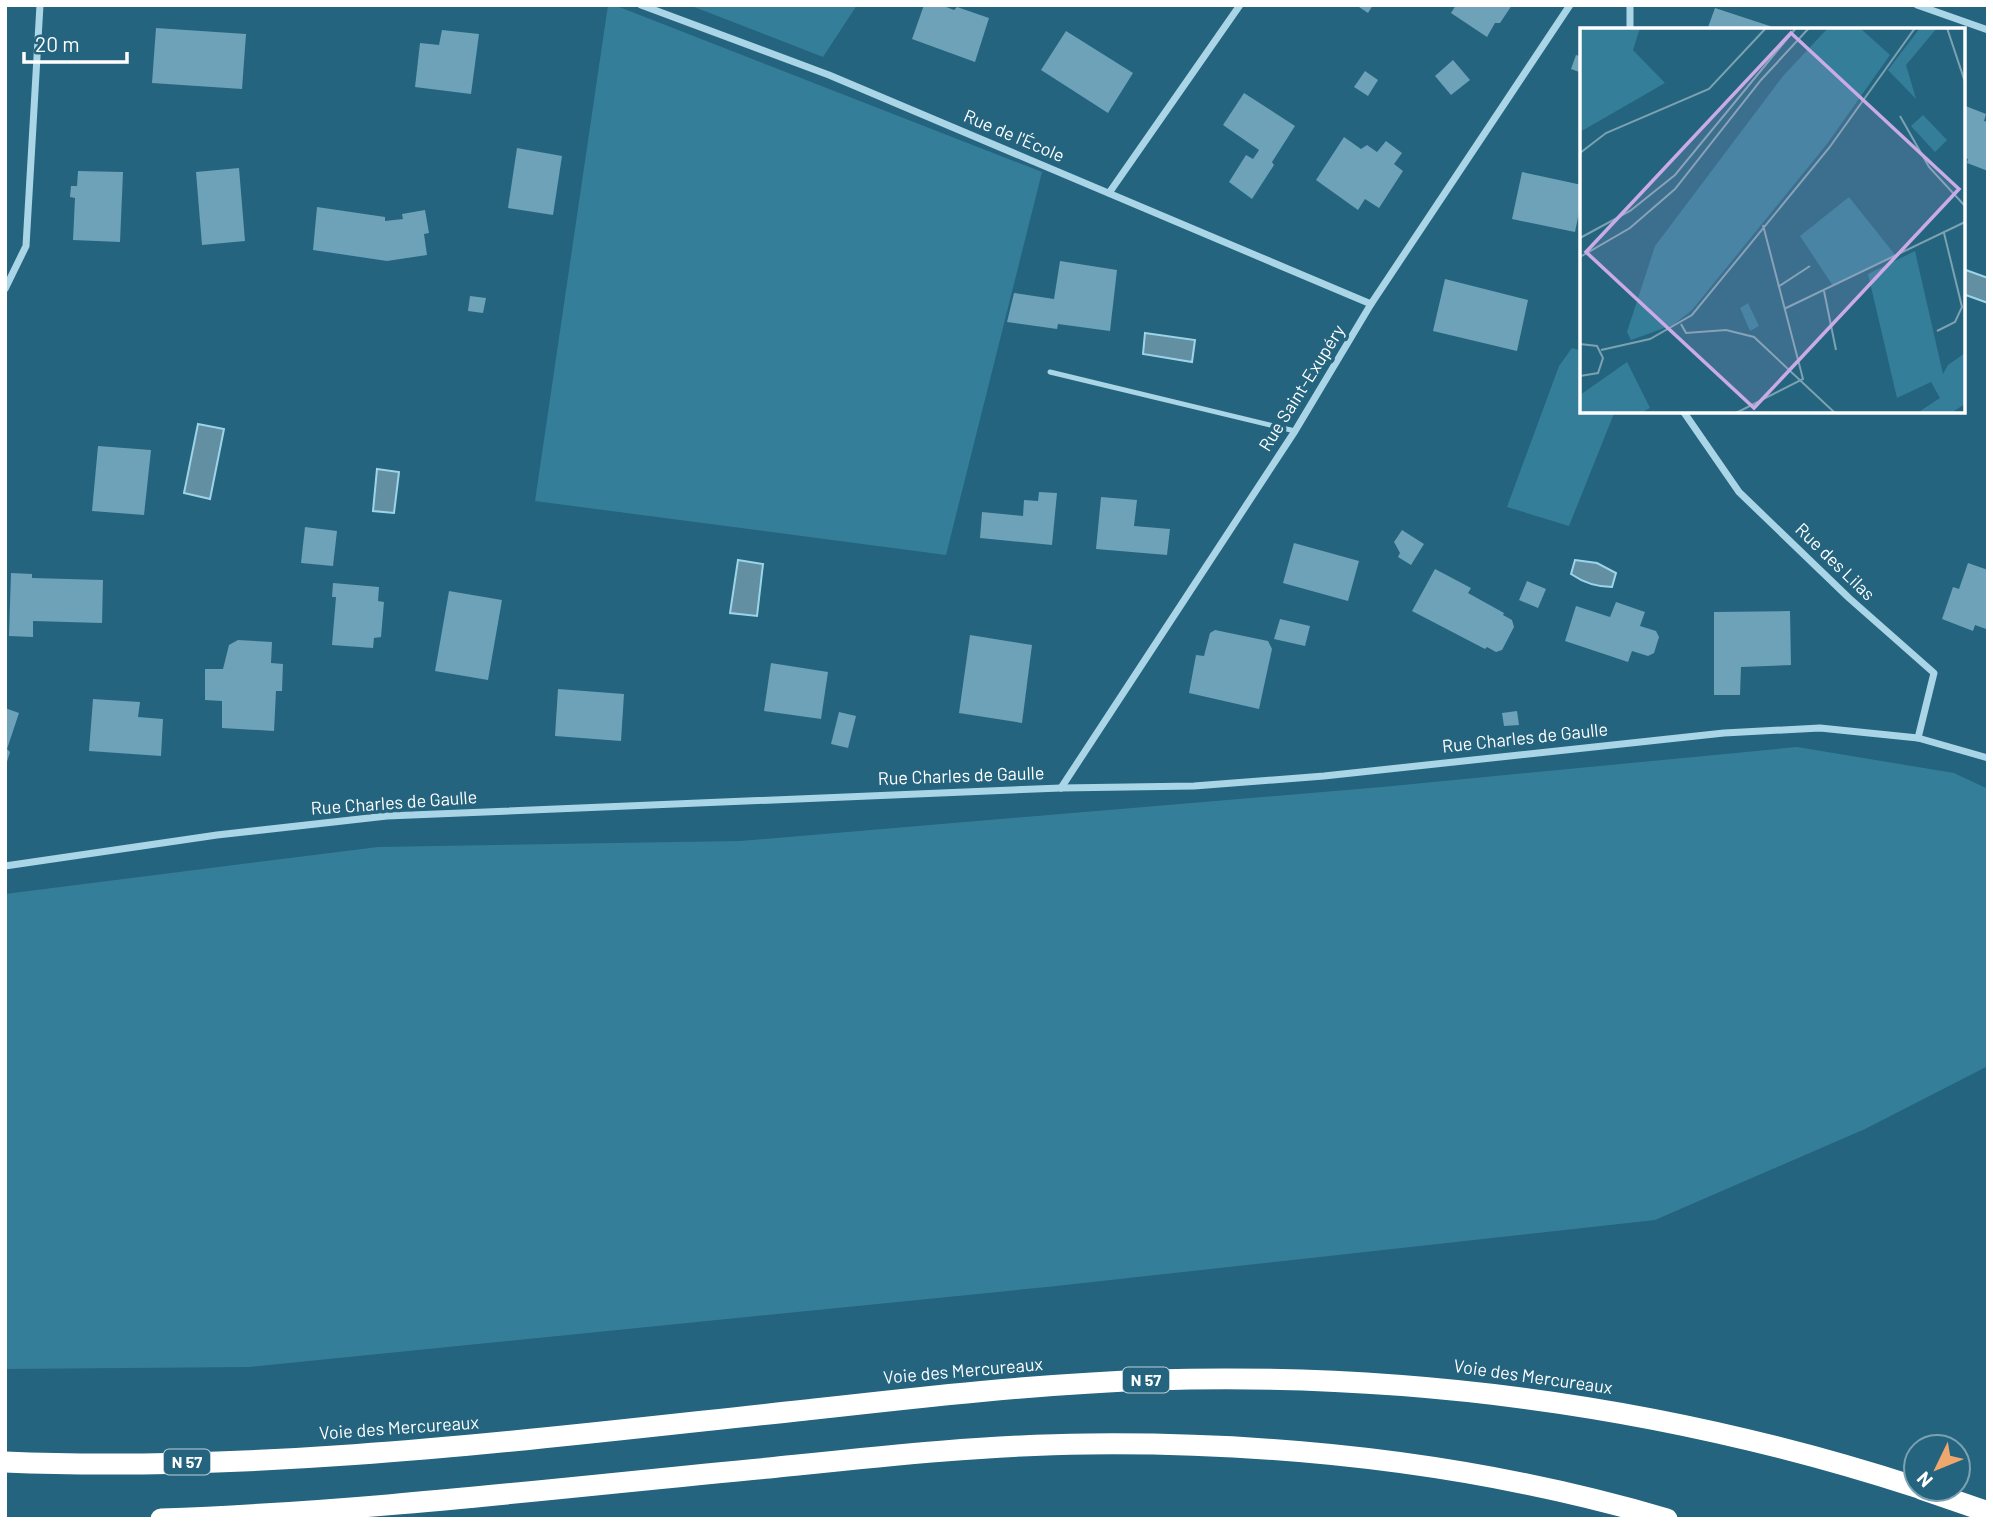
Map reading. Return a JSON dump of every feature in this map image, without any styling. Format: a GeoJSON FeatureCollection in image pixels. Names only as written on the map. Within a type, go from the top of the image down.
{"type":"FeatureCollection","features":[{"type":"Feature","properties":{"kind":"highway","name":"Voie des Mercureaux"},"geometry":{"type":"LineString","coordinates":[[5,1462],[151,1463],[368,1455],[1021,1388],[1152,1380],[1284,1379],[1414,1385],[1612,1410],[1773,1445],[1902,1483]]}},
{"type":"Feature","properties":{"kind":"highway"},"geometry":{"type":"LineString","coordinates":[[161,1519],[284,1513],[439,1500],[953,1450],[1111,1444],[1218,1445],[1394,1462],[1525,1485],[1667,1519]]}},
{"type":"Feature","properties":{"kind":"highway"},"geometry":{"type":"LineString","coordinates":[[1962,1503],[1988,1512]]}},
{"type":"Feature","properties":{"kind":"street"},"geometry":{"type":"LineString","coordinates":[[5,289],[26,246],[40,5]]}},
{"type":"Feature","properties":{"kind":"street","name":"Rue de l'École"},"geometry":{"type":"LineString","coordinates":[[640,5],[829,75],[1371,304]]}},
{"type":"Feature","properties":{"kind":"street"},"geometry":{"type":"LineString","coordinates":[[1109,193],[1240,5]]}},
{"type":"Feature","properties":{"kind":"street","name":"Rue Saint-Exupéry"},"geometry":{"type":"LineString","coordinates":[[1061,788],[1295,431],[1371,304],[1570,5]]}},
{"type":"Feature","properties":{"kind":"street"},"geometry":{"type":"LineString","coordinates":[[1630,5],[1630,28]]}},
{"type":"Feature","properties":{"kind":"street"},"geometry":{"type":"LineString","coordinates":[[1923,6],[1988,30]]}},
{"type":"Feature","properties":{"kind":"street","name":"Rue des Lilas"},"geometry":{"type":"LineString","coordinates":[[1684,413],[1740,492],[1849,598],[1934,673],[1918,738]]}},
{"type":"Feature","properties":{"kind":"street","name":"Rue Charles de Gaulle"},"geometry":{"type":"LineString","coordinates":[[5,866],[217,835],[387,816],[1061,788],[1194,786],[1324,776],[1724,733],[1821,728],[1918,738],[1988,758]]}},
{"type":"Feature","properties":{"kind":"lane"},"geometry":{"type":"LineString","coordinates":[[1050,372],[1295,431]]}},
{"type":"Feature","properties":{"kind":"shaded area"},"geometry":{"type":"Polygon","coordinates":[[[608,5],[614,5],[1042,172],[946,555],[535,501],[608,5]]]}},
{"type":"Feature","properties":{"kind":"shaded area"},"geometry":{"type":"Polygon","coordinates":[[[689,5],[857,5],[823,57],[689,5]]]}},
{"type":"Feature","properties":{"kind":"shaded area"},"geometry":{"type":"Polygon","coordinates":[[[1965,270],[1988,278],[1988,303],[1965,295],[1965,270]]]}},
{"type":"Feature","properties":{"kind":"shaded area"},"geometry":{"type":"Polygon","coordinates":[[[1145,333],[1195,340],[1192,362],[1143,354],[1145,333]]]}},
{"type":"Feature","properties":{"kind":"shaded area"},"geometry":{"type":"Polygon","coordinates":[[[1572,348],[1580,350],[1580,413],[1614,413],[1569,526],[1507,507],[1559,366],[1572,348]]]}},
{"type":"Feature","properties":{"kind":"shaded area"},"geometry":{"type":"Polygon","coordinates":[[[198,424],[224,429],[210,499],[184,493],[198,424]]]}},
{"type":"Feature","properties":{"kind":"shaded area"},"geometry":{"type":"Polygon","coordinates":[[[377,469],[399,472],[394,513],[373,511],[377,469]]]}},
{"type":"Feature","properties":{"kind":"shaded area"},"geometry":{"type":"Polygon","coordinates":[[[738,560],[763,564],[757,616],[730,613],[738,560]]]}},
{"type":"Feature","properties":{"kind":"shaded area"},"geometry":{"type":"Polygon","coordinates":[[[1575,560],[1597,563],[1616,573],[1612,587],[1590,584],[1571,574],[1575,560]]]}},
{"type":"Feature","properties":{"kind":"shaded area"},"geometry":{"type":"Polygon","coordinates":[[[1797,747],[1954,773],[1988,789],[1988,1066],[1865,1129],[1655,1220],[1047,1287],[249,1367],[5,1369],[5,894],[378,847],[740,841],[1382,787],[1797,747]]]}},
{"type":"Feature","properties":{"kind":"building"},"geometry":{"type":"Polygon","coordinates":[[[924,5],[941,5],[954,10],[957,7],[989,18],[975,62],[912,39],[924,5]]]}},
{"type":"Feature","properties":{"kind":"building"},"geometry":{"type":"Polygon","coordinates":[[[1356,5],[1373,5],[1368,13],[1356,5]]]}},
{"type":"Feature","properties":{"kind":"building"},"geometry":{"type":"Polygon","coordinates":[[[1456,5],[1512,5],[1500,23],[1495,23],[1487,37],[1451,13],[1456,5]]]}},
{"type":"Feature","properties":{"kind":"building"},"geometry":{"type":"Polygon","coordinates":[[[1715,8],[1776,28],[1708,28],[1715,8]]]}},
{"type":"Feature","properties":{"kind":"building"},"geometry":{"type":"Polygon","coordinates":[[[156,28],[246,34],[242,89],[152,83],[156,28]]]}},
{"type":"Feature","properties":{"kind":"building"},"geometry":{"type":"Polygon","coordinates":[[[442,30],[479,34],[471,94],[415,87],[420,43],[439,45],[442,30]]]}},
{"type":"Feature","properties":{"kind":"building"},"geometry":{"type":"Polygon","coordinates":[[[1066,31],[1133,73],[1108,113],[1041,70],[1066,31]]]}},
{"type":"Feature","properties":{"kind":"building"},"geometry":{"type":"Polygon","coordinates":[[[1576,55],[1580,56],[1580,72],[1571,69],[1576,55]]]}},
{"type":"Feature","properties":{"kind":"building"},"geometry":{"type":"Polygon","coordinates":[[[1453,60],[1470,80],[1451,95],[1435,76],[1453,60]]]}},
{"type":"Feature","properties":{"kind":"building"},"geometry":{"type":"Polygon","coordinates":[[[1365,71],[1378,80],[1368,96],[1354,87],[1365,71]]]}},
{"type":"Feature","properties":{"kind":"building"},"geometry":{"type":"Polygon","coordinates":[[[1244,93],[1295,126],[1252,199],[1229,182],[1246,155],[1253,159],[1259,150],[1223,125],[1244,93]]]}},
{"type":"Feature","properties":{"kind":"building"},"geometry":{"type":"Polygon","coordinates":[[[1965,106],[1986,114],[1984,121],[1988,122],[1988,171],[1967,163],[1968,159],[1965,158],[1965,106]]]}},
{"type":"Feature","properties":{"kind":"building"},"geometry":{"type":"Polygon","coordinates":[[[1344,137],[1361,149],[1367,145],[1377,152],[1386,141],[1402,153],[1394,164],[1403,171],[1379,208],[1365,199],[1358,210],[1316,180],[1344,137]]]}},
{"type":"Feature","properties":{"kind":"building"},"geometry":{"type":"Polygon","coordinates":[[[517,148],[562,156],[553,215],[508,208],[517,148]]]}},
{"type":"Feature","properties":{"kind":"building"},"geometry":{"type":"Polygon","coordinates":[[[239,168],[245,241],[202,245],[196,172],[239,168]]]}},
{"type":"Feature","properties":{"kind":"building"},"geometry":{"type":"Polygon","coordinates":[[[78,171],[123,172],[120,242],[73,240],[75,198],[70,197],[71,186],[77,186],[78,171]]]}},
{"type":"Feature","properties":{"kind":"building"},"geometry":{"type":"Polygon","coordinates":[[[1522,172],[1580,185],[1580,208],[1575,232],[1512,219],[1522,172]]]}},
{"type":"Feature","properties":{"kind":"building"},"geometry":{"type":"Polygon","coordinates":[[[317,207],[385,217],[385,221],[403,219],[402,214],[425,210],[429,233],[424,234],[427,255],[387,261],[313,250],[317,207]]]}},
{"type":"Feature","properties":{"kind":"building"},"geometry":{"type":"Polygon","coordinates":[[[1060,261],[1117,270],[1110,331],[1058,324],[1057,329],[1007,322],[1014,293],[1054,299],[1060,261]]]}},
{"type":"Feature","properties":{"kind":"building"},"geometry":{"type":"Polygon","coordinates":[[[1445,279],[1528,300],[1517,351],[1433,331],[1445,279]]]}},
{"type":"Feature","properties":{"kind":"building"},"geometry":{"type":"Polygon","coordinates":[[[470,296],[486,298],[483,313],[468,311],[470,296]]]}},
{"type":"Feature","properties":{"kind":"building"},"geometry":{"type":"Polygon","coordinates":[[[98,446],[151,450],[144,515],[92,511],[98,446]]]}},
{"type":"Feature","properties":{"kind":"building"},"geometry":{"type":"Polygon","coordinates":[[[1039,492],[1057,493],[1052,545],[980,538],[982,512],[1023,516],[1024,500],[1038,501],[1039,492]]]}},
{"type":"Feature","properties":{"kind":"building"},"geometry":{"type":"Polygon","coordinates":[[[1101,497],[1137,500],[1134,526],[1170,529],[1167,555],[1096,549],[1101,497]]]}},
{"type":"Feature","properties":{"kind":"building"},"geometry":{"type":"Polygon","coordinates":[[[305,527],[337,531],[333,566],[301,563],[305,527]]]}},
{"type":"Feature","properties":{"kind":"building"},"geometry":{"type":"Polygon","coordinates":[[[1402,530],[1424,544],[1411,565],[1398,557],[1400,553],[1394,542],[1402,530]]]}},
{"type":"Feature","properties":{"kind":"building"},"geometry":{"type":"Polygon","coordinates":[[[1294,543],[1359,561],[1348,601],[1283,583],[1294,543]]]}},
{"type":"Feature","properties":{"kind":"building"},"geometry":{"type":"Polygon","coordinates":[[[1968,563],[1988,570],[1986,629],[1975,625],[1973,631],[1942,619],[1953,587],[1959,589],[1968,563]]]}},
{"type":"Feature","properties":{"kind":"building"},"geometry":{"type":"Polygon","coordinates":[[[1435,569],[1471,588],[1468,593],[1512,620],[1514,627],[1502,650],[1496,652],[1487,647],[1485,649],[1412,611],[1435,569]]]}},
{"type":"Feature","properties":{"kind":"building"},"geometry":{"type":"Polygon","coordinates":[[[11,573],[32,574],[32,578],[103,580],[102,623],[33,621],[33,637],[9,636],[11,573]]]}},
{"type":"Feature","properties":{"kind":"building"},"geometry":{"type":"Polygon","coordinates":[[[1527,581],[1546,589],[1538,608],[1519,600],[1527,581]]]}},
{"type":"Feature","properties":{"kind":"building"},"geometry":{"type":"Polygon","coordinates":[[[333,583],[379,587],[378,601],[384,602],[381,637],[374,638],[373,648],[332,645],[336,597],[332,597],[333,583]]]}},
{"type":"Feature","properties":{"kind":"building"},"geometry":{"type":"Polygon","coordinates":[[[449,591],[502,600],[488,680],[435,671],[449,591]]]}},
{"type":"Feature","properties":{"kind":"building"},"geometry":{"type":"Polygon","coordinates":[[[1616,602],[1645,612],[1640,626],[1656,631],[1659,637],[1654,653],[1648,656],[1632,651],[1628,662],[1565,641],[1576,606],[1610,617],[1616,602]]]}},
{"type":"Feature","properties":{"kind":"building"},"geometry":{"type":"Polygon","coordinates":[[[1790,611],[1791,665],[1741,667],[1740,695],[1714,695],[1714,612],[1790,611]]]}},
{"type":"Feature","properties":{"kind":"building"},"geometry":{"type":"Polygon","coordinates":[[[1280,619],[1310,626],[1305,646],[1274,639],[1280,619]]]}},
{"type":"Feature","properties":{"kind":"building"},"geometry":{"type":"Polygon","coordinates":[[[1215,630],[1268,641],[1272,649],[1259,709],[1189,693],[1196,655],[1204,656],[1210,633],[1215,630]]]}},
{"type":"Feature","properties":{"kind":"building"},"geometry":{"type":"Polygon","coordinates":[[[970,635],[1032,645],[1022,723],[959,713],[970,635]]]}},
{"type":"Feature","properties":{"kind":"building"},"geometry":{"type":"Polygon","coordinates":[[[238,640],[272,642],[271,663],[283,664],[282,691],[276,691],[274,731],[222,728],[222,701],[205,700],[205,669],[223,669],[229,645],[238,640]]]}},
{"type":"Feature","properties":{"kind":"building"},"geometry":{"type":"Polygon","coordinates":[[[771,663],[828,672],[821,719],[764,711],[771,663]]]}},
{"type":"Feature","properties":{"kind":"building"},"geometry":{"type":"Polygon","coordinates":[[[558,689],[624,694],[621,741],[555,736],[558,689]]]}},
{"type":"Feature","properties":{"kind":"building"},"geometry":{"type":"Polygon","coordinates":[[[93,699],[140,702],[138,717],[163,719],[161,756],[89,751],[93,699]]]}},
{"type":"Feature","properties":{"kind":"building"},"geometry":{"type":"Polygon","coordinates":[[[5,708],[19,713],[7,749],[10,752],[6,765],[5,708]]]}},
{"type":"Feature","properties":{"kind":"building"},"geometry":{"type":"Polygon","coordinates":[[[1517,711],[1519,725],[1504,726],[1502,713],[1517,711]]]}},
{"type":"Feature","properties":{"kind":"building"},"geometry":{"type":"Polygon","coordinates":[[[839,712],[856,716],[848,748],[831,744],[839,712]]]}}]}
